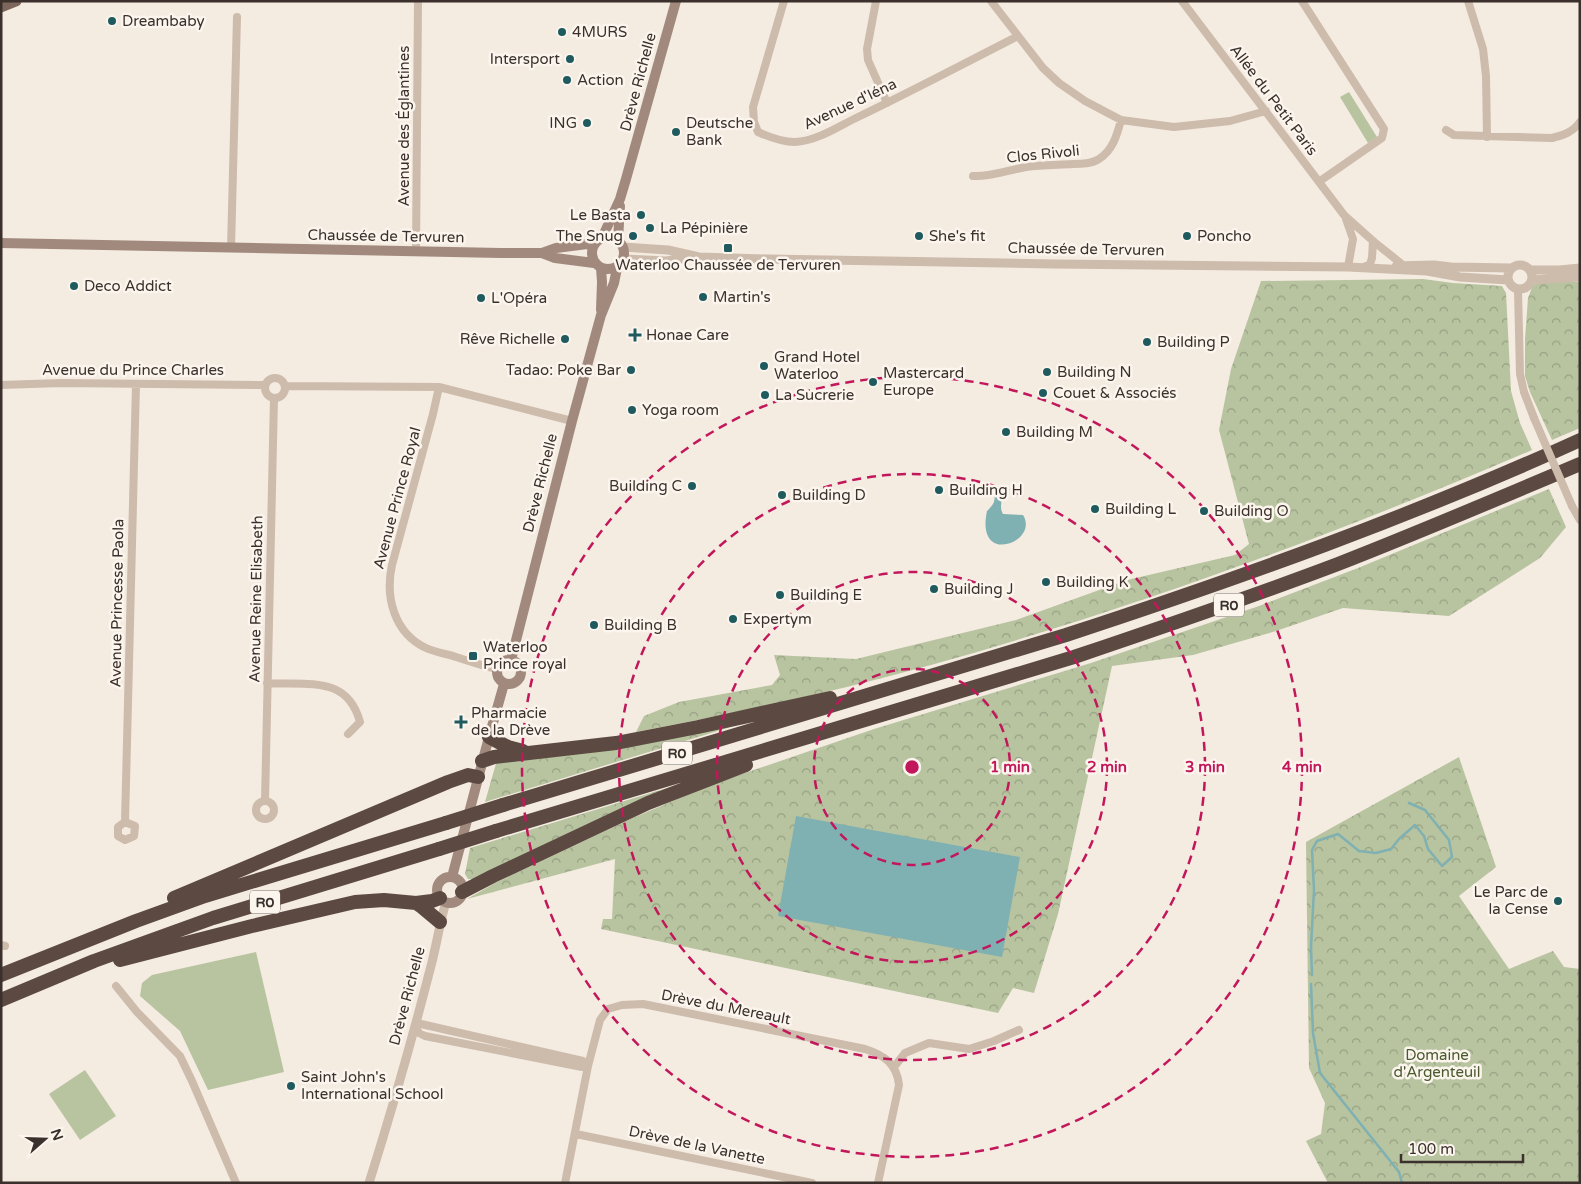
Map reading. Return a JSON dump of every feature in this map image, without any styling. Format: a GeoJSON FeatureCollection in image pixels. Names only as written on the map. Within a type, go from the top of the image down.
{"type":"FeatureCollection","features":[{"type":"Feature","properties":{"kind":"highway","name":"R0"},"geometry":{"type":"LineString","coordinates":[[1,975],[136,921],[205,896],[1066,635],[1220,583],[1445,498],[1580,440]]}},
{"type":"Feature","properties":{"kind":"highway","name":"R0"},"geometry":{"type":"LineString","coordinates":[[1,1000],[94,961],[213,918],[1074,657],[1228,605],[1426,528],[1580,464]]}},
{"type":"Feature","properties":{"kind":"highway"},"geometry":{"type":"LineString","coordinates":[[482,761],[494,757],[531,752],[616,743],[832,698],[851,700]]}},
{"type":"Feature","properties":{"kind":"highway"},"geometry":{"type":"LineString","coordinates":[[489,737],[508,747],[531,752]]}},
{"type":"Feature","properties":{"kind":"highway"},"geometry":{"type":"LineString","coordinates":[[462,892],[648,803],[751,763],[773,748]]}},
{"type":"Feature","properties":{"kind":"highway"},"geometry":{"type":"LineString","coordinates":[[136,921],[143,910],[468,774],[478,777]]}},
{"type":"Feature","properties":{"kind":"highway"},"geometry":{"type":"LineString","coordinates":[[94,961],[122,960],[234,930],[355,902],[384,900],[416,903],[443,900]]}},
{"type":"Feature","properties":{"kind":"highway"},"geometry":{"type":"LineString","coordinates":[[416,903],[440,922]]}},
{"type":"Feature","properties":{"kind":"main road"},"geometry":{"type":"LineString","coordinates":[[1,7],[16,1]]}},
{"type":"Feature","properties":{"kind":"main road","name":"Drève Richelle"},"geometry":{"type":"LineString","coordinates":[[598,240],[620,199],[676,1]]}},
{"type":"Feature","properties":{"kind":"main road","name":"Drève Richelle"},"geometry":{"type":"LineString","coordinates":[[620,199],[621,243]]}},
{"type":"Feature","properties":{"kind":"main road"},"geometry":{"type":"LineString","coordinates":[[608,236],[621,243],[625,253],[624,259],[616,268],[611,270],[598,266],[592,257],[592,250],[598,240],[608,236]]}},
{"type":"Feature","properties":{"kind":"main road","name":"Chaussée de Tervuren"},"geometry":{"type":"LineString","coordinates":[[542,253],[556,248],[598,240]]}},
{"type":"Feature","properties":{"kind":"main road","name":"Chaussée de Tervuren"},"geometry":{"type":"LineString","coordinates":[[1,243],[542,253],[556,258],[598,266]]}},
{"type":"Feature","properties":{"kind":"main road","name":"Drève Richelle"},"geometry":{"type":"LineString","coordinates":[[598,266],[602,282],[601,315]]}},
{"type":"Feature","properties":{"kind":"main road","name":"Drève Richelle"},"geometry":{"type":"LineString","coordinates":[[511,660],[572,421],[601,315],[612,290],[616,268]]}},
{"type":"Feature","properties":{"kind":"main road"},"geometry":{"type":"LineString","coordinates":[[505,660],[511,660],[519,665],[520,678],[513,684],[504,684],[499,680],[497,668],[505,660]]}},
{"type":"Feature","properties":{"kind":"main road"},"geometry":{"type":"LineString","coordinates":[[452,877],[504,684]]}},
{"type":"Feature","properties":{"kind":"main road"},"geometry":{"type":"LineString","coordinates":[[452,877],[460,882],[462,892],[456,901],[443,900],[437,892],[441,881],[452,877]]}},
{"type":"Feature","properties":{"kind":"street","name":"Avenue des Églantines"},"geometry":{"type":"LineString","coordinates":[[416,251],[418,199],[418,1]]}},
{"type":"Feature","properties":{"kind":"street","name":"Avenue d'Iéna"},"geometry":{"type":"LineString","coordinates":[[784,1],[753,107],[754,122],[758,132],[769,137],[794,142],[810,139],[888,103],[1018,36]]}},
{"type":"Feature","properties":{"kind":"street"},"geometry":{"type":"LineString","coordinates":[[876,1],[867,49],[868,60],[888,103]]}},
{"type":"Feature","properties":{"kind":"street"},"geometry":{"type":"LineString","coordinates":[[991,1],[1043,68],[1059,83],[1084,101],[1121,120],[1174,128],[1230,121],[1266,111]]}},
{"type":"Feature","properties":{"kind":"street","name":"Allée du Petit Paris"},"geometry":{"type":"LineString","coordinates":[[1182,1],[1344,215],[1403,265]]}},
{"type":"Feature","properties":{"kind":"street"},"geometry":{"type":"LineString","coordinates":[[1302,1],[1384,129],[1382,138],[1320,181]]}},
{"type":"Feature","properties":{"kind":"street"},"geometry":{"type":"LineString","coordinates":[[1468,1],[1484,58],[1486,76],[1486,137]]}},
{"type":"Feature","properties":{"kind":"street"},"geometry":{"type":"LineString","coordinates":[[231,248],[237,17]]}},
{"type":"Feature","properties":{"kind":"street","name":"Clos Rivoli"},"geometry":{"type":"LineString","coordinates":[[973,176],[986,177],[1027,167],[1084,164],[1096,161],[1110,148],[1121,120]]}},
{"type":"Feature","properties":{"kind":"street"},"geometry":{"type":"LineString","coordinates":[[1446,130],[1454,135],[1552,138],[1565,135],[1576,128],[1580,122]]}},
{"type":"Feature","properties":{"kind":"street","name":"Allée du Petit Paris"},"geometry":{"type":"LineString","coordinates":[[1344,215],[1353,239],[1348,267]]}},
{"type":"Feature","properties":{"kind":"street"},"geometry":{"type":"LineString","coordinates":[[1364,267],[1370,264],[1373,241]]}},
{"type":"Feature","properties":{"kind":"street","name":"Chaussée de Tervuren"},"geometry":{"type":"LineString","coordinates":[[621,243],[699,257]]}},
{"type":"Feature","properties":{"kind":"street","name":"Chaussée de Tervuren"},"geometry":{"type":"LineString","coordinates":[[624,259],[666,261],[699,257],[1054,264],[1364,267],[1427,271],[1460,277],[1508,280]]}},
{"type":"Feature","properties":{"kind":"street","name":"Chaussée de Tervuren"},"geometry":{"type":"LineString","coordinates":[[1383,268],[1434,264],[1450,267],[1511,268]]}},
{"type":"Feature","properties":{"kind":"street"},"geometry":{"type":"LineString","coordinates":[[1532,275],[1527,288],[1518,290],[1508,280],[1511,268],[1521,265],[1532,275],[1580,277]]}},
{"type":"Feature","properties":{"kind":"street"},"geometry":{"type":"LineString","coordinates":[[1532,275],[1580,268]]}},
{"type":"Feature","properties":{"kind":"street"},"geometry":{"type":"LineString","coordinates":[[1518,290],[1520,374],[1524,392],[1572,506],[1580,520]]}},
{"type":"Feature","properties":{"kind":"street"},"geometry":{"type":"LineString","coordinates":[[274,377],[281,379],[286,386],[284,394],[274,398],[266,392],[265,385],[268,380],[274,377]]}},
{"type":"Feature","properties":{"kind":"street","name":"Avenue du Prince Charles"},"geometry":{"type":"LineString","coordinates":[[1,385],[61,383],[265,385]]}},
{"type":"Feature","properties":{"kind":"street","name":"Avenue Princesse Paola"},"geometry":{"type":"LineString","coordinates":[[125,822],[136,384]]}},
{"type":"Feature","properties":{"kind":"street"},"geometry":{"type":"LineString","coordinates":[[286,386],[439,387],[572,421]]}},
{"type":"Feature","properties":{"kind":"street","name":"Avenue Prince Royal"},"geometry":{"type":"LineString","coordinates":[[439,387],[391,570],[389,593],[391,604],[403,629],[426,648],[497,668]]}},
{"type":"Feature","properties":{"kind":"street","name":"Avenue Reine Elisabeth"},"geometry":{"type":"LineString","coordinates":[[265,801],[274,398]]}},
{"type":"Feature","properties":{"kind":"street"},"geometry":{"type":"LineString","coordinates":[[267,683],[324,685],[337,689],[347,698],[360,722],[348,734]]}},
{"type":"Feature","properties":{"kind":"street","name":"Drève Richelle"},"geometry":{"type":"LineString","coordinates":[[369,1183],[380,1153],[433,958],[443,900]]}},
{"type":"Feature","properties":{"kind":"street"},"geometry":{"type":"LineString","coordinates":[[116,986],[137,1012],[180,1056],[236,1183]]}},
{"type":"Feature","properties":{"kind":"street","name":"Drève du Mereault"},"geometry":{"type":"LineString","coordinates":[[565,1183],[588,1066],[600,1020],[608,1009],[622,1005],[643,1004],[865,1049],[882,1056],[894,1066]]}},
{"type":"Feature","properties":{"kind":"street"},"geometry":{"type":"LineString","coordinates":[[415,1026],[428,1026],[583,1061],[588,1066]]}},
{"type":"Feature","properties":{"kind":"street"},"geometry":{"type":"LineString","coordinates":[[878,1183],[898,1092],[898,1079],[894,1066],[905,1053],[930,1043],[970,1049],[1020,1030]]}},
{"type":"Feature","properties":{"kind":"street","name":"Drève de la Vanette"},"geometry":{"type":"LineString","coordinates":[[576,1134],[812,1183]]}},
{"type":"Feature","properties":{"kind":"green space"},"geometry":{"type":"Polygon","coordinates":[[[1349,92],[1377,137],[1368,143],[1340,97],[1349,92]]]}},
{"type":"Feature","properties":{"kind":"green space"},"geometry":{"type":"Polygon","coordinates":[[[1423,279],[1502,286],[1506,293],[1511,391],[1520,423],[1532,450],[1384,511],[1235,568],[1008,643],[821,693],[636,732],[644,716],[679,702],[772,685],[780,675],[774,655],[856,659],[1016,620],[1127,580],[1235,555],[1249,544],[1219,430],[1231,369],[1261,281],[1423,279]]]}},
{"type":"Feature","properties":{"kind":"green space"},"geometry":{"type":"Polygon","coordinates":[[[1546,281],[1580,282],[1580,428],[1552,440],[1530,392],[1525,376],[1528,298],[1533,285],[1546,281]]]}},
{"type":"Feature","properties":{"kind":"green space"},"geometry":{"type":"Polygon","coordinates":[[[1549,489],[1566,527],[1540,558],[1449,616],[1343,608],[1276,631],[1193,655],[1112,666],[1058,914],[1034,993],[1013,988],[998,1013],[601,929],[603,919],[612,919],[615,859],[467,899],[497,882],[635,817],[713,784],[874,729],[1091,663],[1259,606],[1358,568],[1549,489]]]}},
{"type":"Feature","properties":{"kind":"green space"},"geometry":{"type":"Polygon","coordinates":[[[744,723],[485,802],[497,760],[744,723]]]}},
{"type":"Feature","properties":{"kind":"green space","name":"Domaine d'Argenteuil"},"geometry":{"type":"Polygon","coordinates":[[[1459,757],[1496,867],[1459,896],[1509,969],[1553,951],[1564,967],[1580,969],[1580,1183],[1328,1183],[1306,1141],[1321,1134],[1325,1103],[1309,1068],[1306,842],[1459,757]]]}},
{"type":"Feature","properties":{"kind":"green space"},"geometry":{"type":"Polygon","coordinates":[[[690,781],[476,879],[468,879],[465,874],[470,848],[690,781]]]}},
{"type":"Feature","properties":{"kind":"green space"},"geometry":{"type":"Polygon","coordinates":[[[256,952],[284,1072],[208,1090],[180,1031],[140,996],[142,983],[152,975],[256,952]]]}},
{"type":"Feature","properties":{"kind":"green space"},"geometry":{"type":"Polygon","coordinates":[[[85,1070],[116,1116],[80,1140],[49,1094],[85,1070]]]}},
{"type":"Feature","properties":{"kind":"water"},"geometry":{"type":"Polygon","coordinates":[[[996,486],[1003,488],[1001,508],[1003,514],[1023,515],[1026,525],[1023,534],[1007,544],[998,544],[990,539],[986,528],[987,511],[994,502],[996,486]]]}},
{"type":"Feature","properties":{"kind":"water"},"geometry":{"type":"Polygon","coordinates":[[[796,816],[1020,857],[1002,957],[778,916],[796,816]]]}},
{"type":"Feature","properties":{"kind":"waterway"},"geometry":{"type":"LineString","coordinates":[[1312,975],[1311,947],[1314,890],[1312,850],[1317,841],[1338,834],[1359,851],[1376,853],[1391,849],[1415,825],[1424,836],[1428,849],[1442,866],[1452,857],[1449,840],[1425,810],[1409,803]]}},
{"type":"Feature","properties":{"kind":"waterway"},"geometry":{"type":"LineString","coordinates":[[1311,984],[1313,1033],[1320,1073],[1399,1172],[1402,1183]]}},
{"type":"Feature","properties":{"kind":"place","name":"Dreambaby"},"geometry":{"type":"Point","coordinates":[112,21]}},
{"type":"Feature","properties":{"kind":"place","name":"4MURS"},"geometry":{"type":"Point","coordinates":[562,32]}},
{"type":"Feature","properties":{"kind":"place","name":"Intersport"},"geometry":{"type":"Point","coordinates":[570,59]}},
{"type":"Feature","properties":{"kind":"place","name":"Action"},"geometry":{"type":"Point","coordinates":[567,80]}},
{"type":"Feature","properties":{"kind":"place","name":"ING"},"geometry":{"type":"Point","coordinates":[587,123]}},
{"type":"Feature","properties":{"kind":"place","name":"Deutsche Bank"},"geometry":{"type":"Point","coordinates":[676,132]}},
{"type":"Feature","properties":{"kind":"place","name":"Le Basta"},"geometry":{"type":"Point","coordinates":[641,215]}},
{"type":"Feature","properties":{"kind":"place","name":"La Pépinière"},"geometry":{"type":"Point","coordinates":[650,228]}},
{"type":"Feature","properties":{"kind":"place","name":"The Snug"},"geometry":{"type":"Point","coordinates":[633,236]}},
{"type":"Feature","properties":{"kind":"place","name":"She's fit"},"geometry":{"type":"Point","coordinates":[919,236]}},
{"type":"Feature","properties":{"kind":"place","name":"Poncho"},"geometry":{"type":"Point","coordinates":[1187,236]}},
{"type":"Feature","properties":{"kind":"place","name":"Waterloo Chaussée de Tervuren"},"geometry":{"type":"Point","coordinates":[728,248]}},
{"type":"Feature","properties":{"kind":"place","name":"Deco Addict"},"geometry":{"type":"Point","coordinates":[74,286]}},
{"type":"Feature","properties":{"kind":"place","name":"Martin's"},"geometry":{"type":"Point","coordinates":[703,297]}},
{"type":"Feature","properties":{"kind":"place","name":"L'Opéra"},"geometry":{"type":"Point","coordinates":[481,298]}},
{"type":"Feature","properties":{"kind":"place","name":"Honae Care"},"geometry":{"type":"Point","coordinates":[635,335]}},
{"type":"Feature","properties":{"kind":"place","name":"Rêve Richelle"},"geometry":{"type":"Point","coordinates":[565,339]}},
{"type":"Feature","properties":{"kind":"place","name":"Building P"},"geometry":{"type":"Point","coordinates":[1147,342]}},
{"type":"Feature","properties":{"kind":"place","name":"Grand Hotel Waterloo"},"geometry":{"type":"Point","coordinates":[764,366]}},
{"type":"Feature","properties":{"kind":"place","name":"Tadao: Poke Bar"},"geometry":{"type":"Point","coordinates":[631,370]}},
{"type":"Feature","properties":{"kind":"place","name":"Building N"},"geometry":{"type":"Point","coordinates":[1047,372]}},
{"type":"Feature","properties":{"kind":"place","name":"Mastercard Europe"},"geometry":{"type":"Point","coordinates":[873,382]}},
{"type":"Feature","properties":{"kind":"place","name":"Couet & Associés"},"geometry":{"type":"Point","coordinates":[1043,393]}},
{"type":"Feature","properties":{"kind":"place","name":"La Sucrerie"},"geometry":{"type":"Point","coordinates":[765,395]}},
{"type":"Feature","properties":{"kind":"place","name":"Yoga room"},"geometry":{"type":"Point","coordinates":[632,410]}},
{"type":"Feature","properties":{"kind":"place","name":"Building M"},"geometry":{"type":"Point","coordinates":[1006,432]}},
{"type":"Feature","properties":{"kind":"place","name":"Building C"},"geometry":{"type":"Point","coordinates":[692,486]}},
{"type":"Feature","properties":{"kind":"place","name":"Building H"},"geometry":{"type":"Point","coordinates":[939,490]}},
{"type":"Feature","properties":{"kind":"place","name":"Building D"},"geometry":{"type":"Point","coordinates":[782,495]}},
{"type":"Feature","properties":{"kind":"place","name":"Building L"},"geometry":{"type":"Point","coordinates":[1095,509]}},
{"type":"Feature","properties":{"kind":"place","name":"Building O"},"geometry":{"type":"Point","coordinates":[1204,511]}},
{"type":"Feature","properties":{"kind":"place","name":"Building K"},"geometry":{"type":"Point","coordinates":[1046,582]}},
{"type":"Feature","properties":{"kind":"place","name":"Building J"},"geometry":{"type":"Point","coordinates":[934,589]}},
{"type":"Feature","properties":{"kind":"place","name":"Building E"},"geometry":{"type":"Point","coordinates":[780,595]}},
{"type":"Feature","properties":{"kind":"place","name":"Expertym"},"geometry":{"type":"Point","coordinates":[733,619]}},
{"type":"Feature","properties":{"kind":"place","name":"Building B"},"geometry":{"type":"Point","coordinates":[594,625]}},
{"type":"Feature","properties":{"kind":"place","name":"Waterloo Prince royal"},"geometry":{"type":"Point","coordinates":[473,656]}},
{"type":"Feature","properties":{"kind":"place","name":"Pharmacie de la Drève"},"geometry":{"type":"Point","coordinates":[461,722]}},
{"type":"Feature","properties":{"kind":"place","name":"Le Parc de la Cense"},"geometry":{"type":"Point","coordinates":[1558,901]}},
{"type":"Feature","properties":{"kind":"place","name":"Saint John's International School"},"geometry":{"type":"Point","coordinates":[291,1086]}}]}
